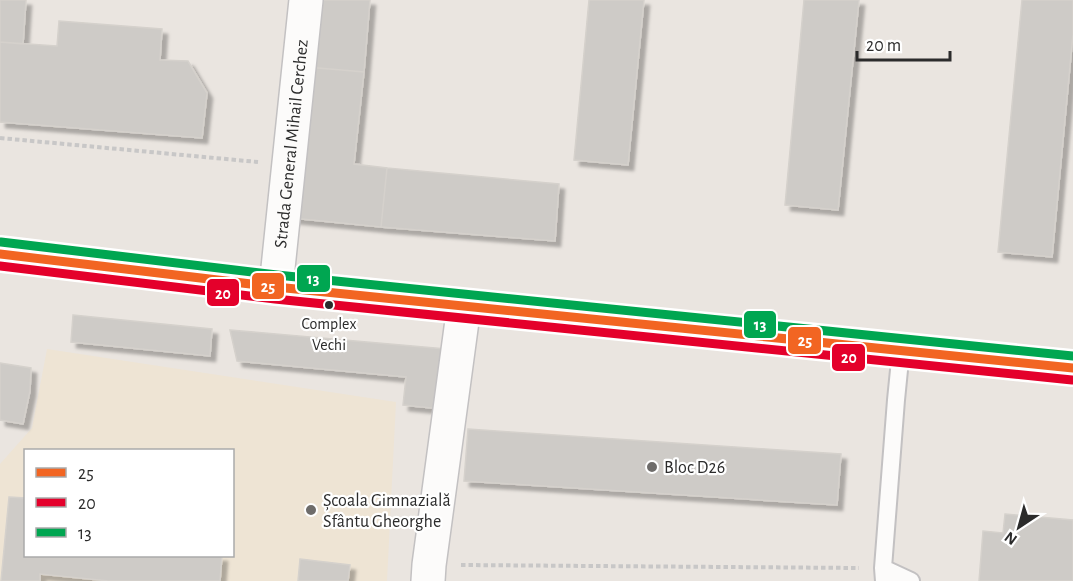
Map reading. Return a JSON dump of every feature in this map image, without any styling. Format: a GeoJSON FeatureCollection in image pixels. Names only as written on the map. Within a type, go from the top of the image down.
{"type":"FeatureCollection","features":[{"type":"Feature","properties":{"kind":"street","name":"Strada General Mihail Cerchez"},"geometry":{"type":"LineString","coordinates":[[276,287],[306,0]]}},
{"type":"Feature","properties":{"kind":"street"},"geometry":{"type":"LineString","coordinates":[[0,254],[276,287],[1073,368]]}},
{"type":"Feature","properties":{"kind":"street"},"geometry":{"type":"LineString","coordinates":[[428,573],[464,306]]}},
{"type":"Feature","properties":{"kind":"lane"},"geometry":{"type":"LineString","coordinates":[[901,350],[884,574],[911,581]]}},
{"type":"Feature","properties":{"kind":"path"},"geometry":{"type":"LineString","coordinates":[[0,138],[289,165]]}},
{"type":"Feature","properties":{"kind":"path"},"geometry":{"type":"LineString","coordinates":[[428,573],[884,574]]}},
{"type":"Feature","properties":{"kind":"shaded area","name":"Școala Gimnazială Sfântu Gheorghe"},"geometry":{"type":"Polygon","coordinates":[[[47,349],[396,402],[387,581],[0,581],[0,464],[32,428],[47,349]]]}},
{"type":"Feature","properties":{"kind":"building"},"geometry":{"type":"Polygon","coordinates":[[[0,0],[26,0],[23,44],[0,42],[0,0]]]}},
{"type":"Feature","properties":{"kind":"building"},"geometry":{"type":"Polygon","coordinates":[[[313,0],[370,0],[364,72],[307,67],[313,0]]]}},
{"type":"Feature","properties":{"kind":"building"},"geometry":{"type":"Polygon","coordinates":[[[589,0],[644,0],[628,165],[574,160],[589,0]]]}},
{"type":"Feature","properties":{"kind":"building"},"geometry":{"type":"Polygon","coordinates":[[[804,0],[859,0],[838,210],[785,205],[804,0]]]}},
{"type":"Feature","properties":{"kind":"building"},"geometry":{"type":"Polygon","coordinates":[[[1022,0],[1073,0],[1073,34],[1052,257],[998,252],[1022,0]]]}},
{"type":"Feature","properties":{"kind":"building"},"geometry":{"type":"Polygon","coordinates":[[[59,21],[162,29],[160,60],[188,61],[207,93],[202,138],[0,122],[0,42],[57,46],[59,21]]]}},
{"type":"Feature","properties":{"kind":"building"},"geometry":{"type":"Polygon","coordinates":[[[307,67],[364,72],[354,164],[387,168],[381,227],[292,218],[307,67]]]}},
{"type":"Feature","properties":{"kind":"building"},"geometry":{"type":"Polygon","coordinates":[[[387,168],[559,184],[555,241],[381,227],[387,168]]]}},
{"type":"Feature","properties":{"kind":"building"},"geometry":{"type":"Polygon","coordinates":[[[73,315],[212,329],[210,356],[71,342],[73,315]]]}},
{"type":"Feature","properties":{"kind":"building"},"geometry":{"type":"Polygon","coordinates":[[[230,330],[446,349],[441,409],[403,405],[406,377],[237,361],[230,330]]]}},
{"type":"Feature","properties":{"kind":"building"},"geometry":{"type":"Polygon","coordinates":[[[0,363],[31,368],[30,391],[23,424],[0,420],[0,363]]]}},
{"type":"Feature","properties":{"kind":"building","name":"Bloc D26"},"geometry":{"type":"Polygon","coordinates":[[[468,429],[841,454],[837,505],[464,481],[468,429]]]}},
{"type":"Feature","properties":{"kind":"building"},"geometry":{"type":"Polygon","coordinates":[[[9,497],[24,498],[24,557],[222,557],[220,581],[109,581],[40,574],[40,581],[1,581],[9,497]]]}},
{"type":"Feature","properties":{"kind":"building"},"geometry":{"type":"Polygon","coordinates":[[[1005,514],[1073,520],[1073,581],[979,581],[983,531],[1003,533],[1005,514]]]}},
{"type":"Feature","properties":{"kind":"building"},"geometry":{"type":"Polygon","coordinates":[[[300,559],[350,565],[348,581],[298,581],[300,559]]]}},
{"type":"Feature","properties":{"kind":"transit line","name":"13"},"geometry":{"type":"LineString","coordinates":[[1,242],[277,275],[1073,356]]}},
{"type":"Feature","properties":{"kind":"transit line","name":"25"},"geometry":{"type":"LineString","coordinates":[[0,254],[276,287],[1073,368]]}},
{"type":"Feature","properties":{"kind":"transit line","name":"20"},"geometry":{"type":"LineString","coordinates":[[0,266],[275,299],[1072,380]]}},
{"type":"Feature","properties":{"kind":"place","name":"Complex Vechi"},"geometry":{"type":"Point","coordinates":[329,305]}},
{"type":"Feature","properties":{"kind":"place","name":"Bloc D26"},"geometry":{"type":"Point","coordinates":[652,467]}},
{"type":"Feature","properties":{"kind":"place","name":"Școala Gimnazială Sfântu Gheorghe"},"geometry":{"type":"Point","coordinates":[311,510]}}]}
